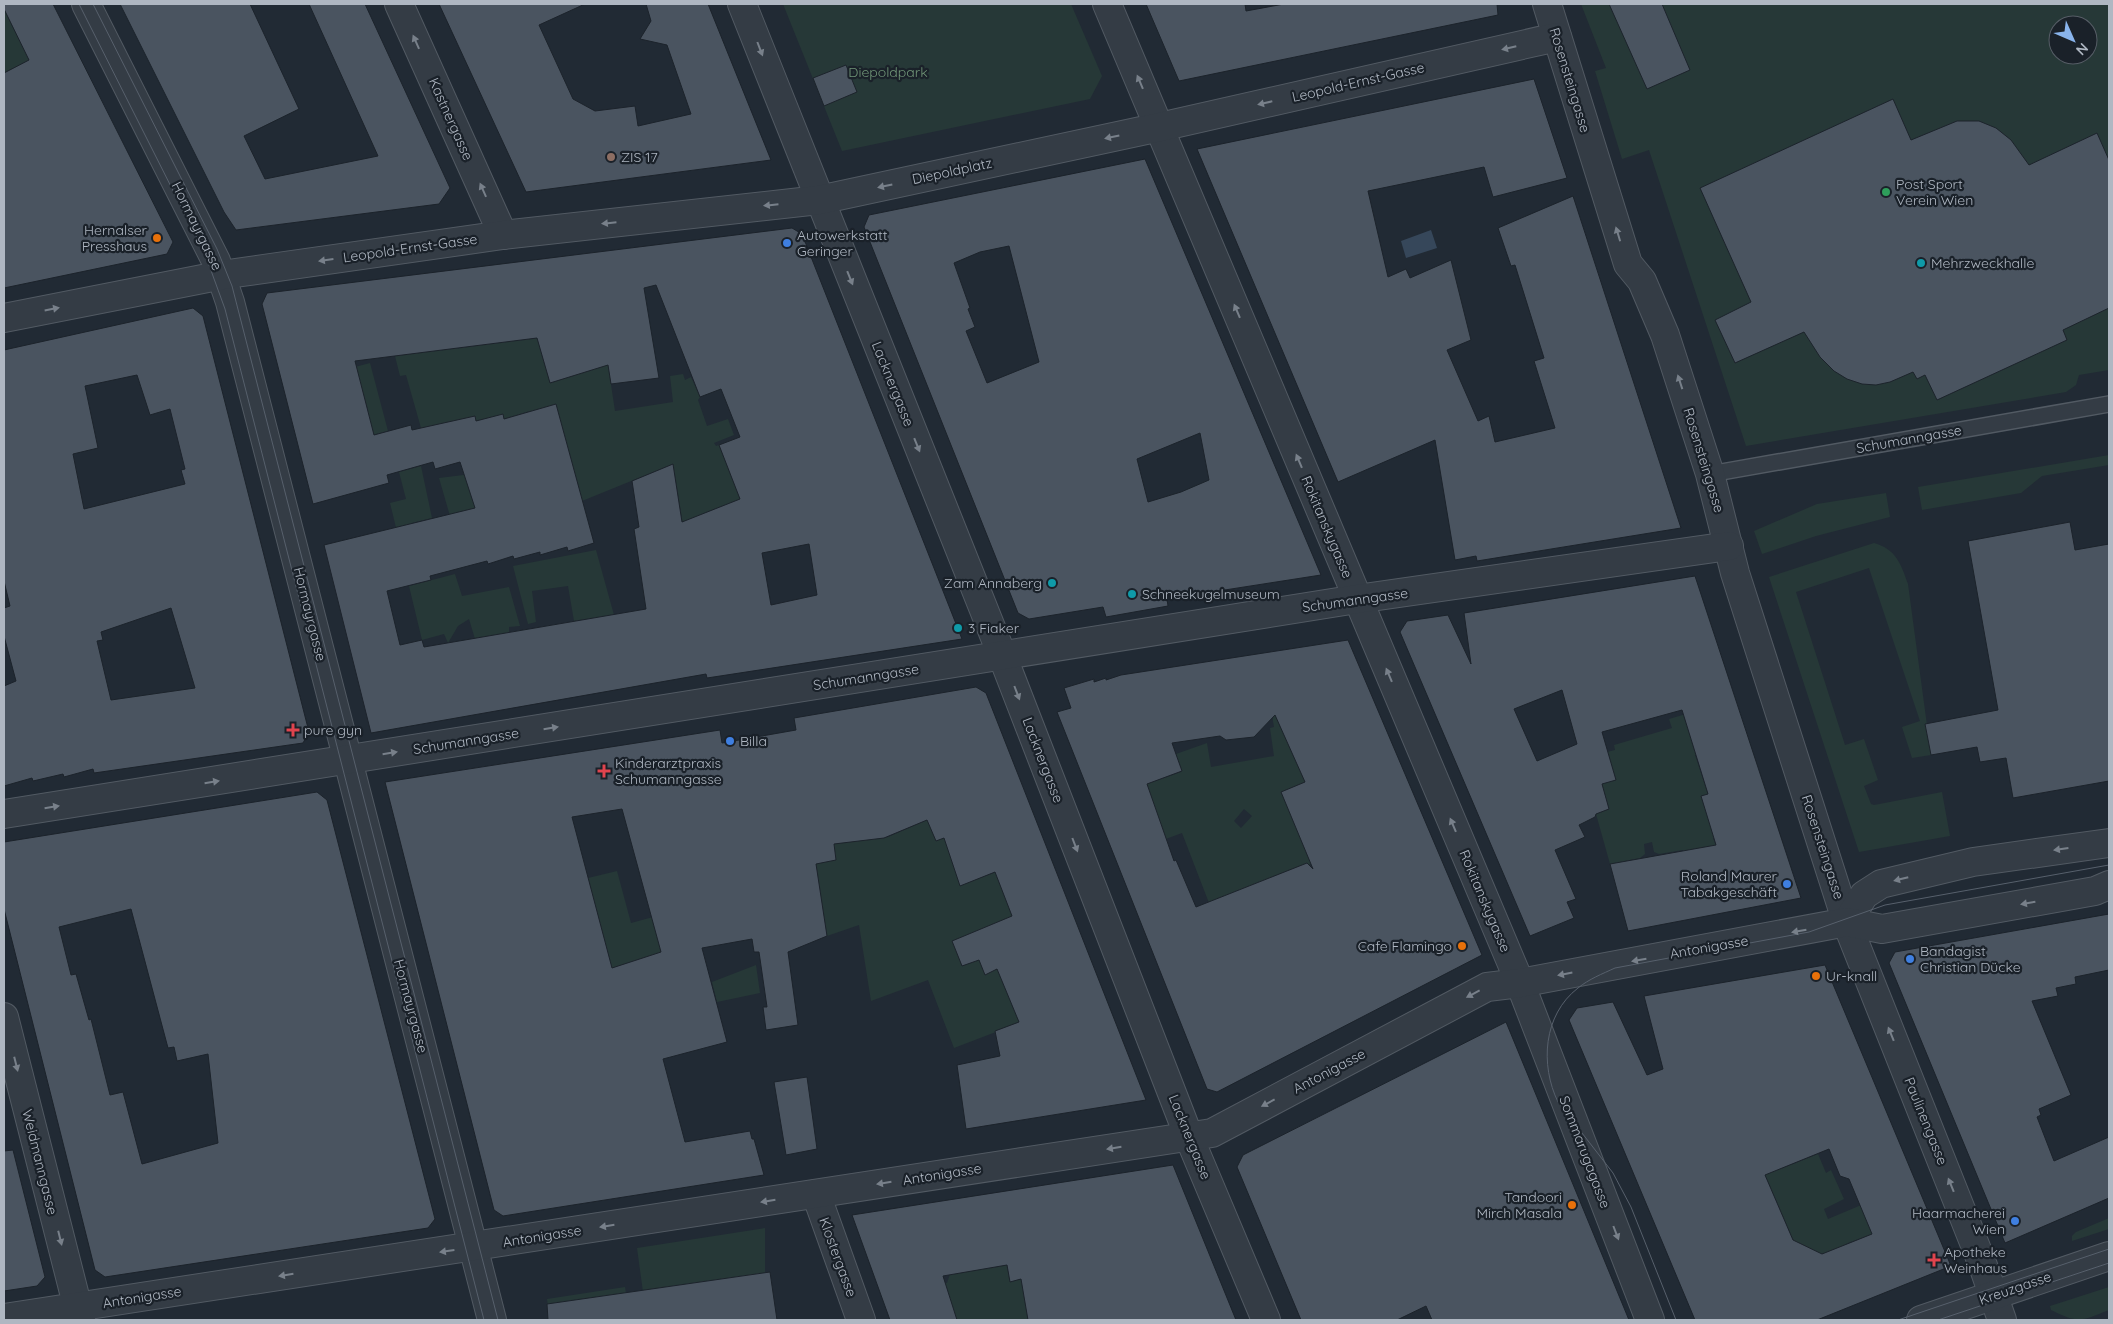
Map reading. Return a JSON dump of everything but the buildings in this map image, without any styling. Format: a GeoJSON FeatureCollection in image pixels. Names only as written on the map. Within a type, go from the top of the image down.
{"type":"FeatureCollection","features":[{"type":"Feature","properties":{"kind":"street","name":"Hormayrgasse"},"geometry":{"type":"LineString","coordinates":[[86,4],[221,275],[492,1320]]}},
{"type":"Feature","properties":{"kind":"street","name":"Kastnergasse"},"geometry":{"type":"LineString","coordinates":[[399,4],[503,235]]}},
{"type":"Feature","properties":{"kind":"street"},"geometry":{"type":"LineString","coordinates":[[742,4],[819,200]]}},
{"type":"Feature","properties":{"kind":"street"},"geometry":{"type":"LineString","coordinates":[[1107,4],[1160,127]]}},
{"type":"Feature","properties":{"kind":"street","name":"Rosensteingasse"},"geometry":{"type":"LineString","coordinates":[[1547,4],[1628,264],[1642,281],[1665,335],[1710,474],[1735,573],[1847,922]]}},
{"type":"Feature","properties":{"kind":"street","name":"Leopold-Ernst-Gasse"},"geometry":{"type":"LineString","coordinates":[[1160,127],[1557,37]]}},
{"type":"Feature","properties":{"kind":"street","name":"Diepoldplatz"},"geometry":{"type":"LineString","coordinates":[[819,200],[1160,127]]}},
{"type":"Feature","properties":{"kind":"street","name":"Rokitanskygasse"},"geometry":{"type":"LineString","coordinates":[[1160,127],[1357,600],[1520,983]]}},
{"type":"Feature","properties":{"kind":"street","name":"Leopold-Ernst-Gasse"},"geometry":{"type":"LineString","coordinates":[[4,318],[221,275],[503,235],[819,200]]}},
{"type":"Feature","properties":{"kind":"street","name":"Lacknergasse"},"geometry":{"type":"LineString","coordinates":[[819,200],[1002,655],[1189,1136],[1266,1320]]}},
{"type":"Feature","properties":{"kind":"street","name":"Schumanngasse"},"geometry":{"type":"LineString","coordinates":[[4,814],[1002,655],[1357,600],[1729,546]]}},
{"type":"Feature","properties":{"kind":"street"},"geometry":{"type":"LineString","coordinates":[[1847,922],[1864,894],[1881,884],[1973,862],[2109,842]]}},
{"type":"Feature","properties":{"kind":"street","name":"Antonigasse"},"geometry":{"type":"LineString","coordinates":[[4,1318],[79,1314],[473,1247],[1212,1133],[1486,987],[1520,983],[1847,922],[1882,929],[2095,891],[2109,885]]}},
{"type":"Feature","properties":{"kind":"street","name":"Paulinengasse"},"geometry":{"type":"LineString","coordinates":[[1847,922],[1998,1308]]}},
{"type":"Feature","properties":{"kind":"street","name":"Sommarugagasse"},"geometry":{"type":"LineString","coordinates":[[1520,983],[1650,1320]]}},
{"type":"Feature","properties":{"kind":"street","name":"Weidmanngasse"},"geometry":{"type":"LineString","coordinates":[[4,1016],[79,1314]]}},
{"type":"Feature","properties":{"kind":"street","name":"Klostergasse"},"geometry":{"type":"LineString","coordinates":[[816,1194],[861,1320]]}},
{"type":"Feature","properties":{"kind":"street","name":"Kreuzgasse"},"geometry":{"type":"LineString","coordinates":[[1921,1320],[1998,1308],[2109,1256]]}},
{"type":"Feature","properties":{"kind":"lane","name":"Schumanngasse"},"geometry":{"type":"LineString","coordinates":[[1710,474],[2109,404]]}},
{"type":"Feature","properties":{"kind":"green space","name":"Diepoldpark"},"geometry":{"type":"Polygon","coordinates":[[[783,4],[1071,4],[1102,76],[1090,99],[842,151],[783,4]]]}},
{"type":"Feature","properties":{"kind":"green space","name":"Post Sport Verein Wien"},"geometry":{"type":"Polygon","coordinates":[[[1581,4],[2109,4],[2109,370],[2079,375],[2076,385],[2066,392],[1746,446],[1649,150],[1622,159],[1595,71],[1606,68],[1581,4]]]}},
{"type":"Feature","properties":{"kind":"green space"},"geometry":{"type":"Polygon","coordinates":[[[4,9],[29,60],[4,73],[4,9]]]}},
{"type":"Feature","properties":{"kind":"green space"},"geometry":{"type":"Polygon","coordinates":[[[599,306],[615,411],[673,402],[670,376],[683,374],[685,380],[691,377],[700,397],[698,400],[707,426],[728,419],[734,435],[714,443],[716,446],[719,445],[746,514],[716,509],[710,511],[698,520],[685,538],[673,464],[582,501],[450,516],[439,478],[545,465],[530,411],[504,419],[503,415],[476,421],[475,417],[421,428],[406,375],[400,376],[395,356],[537,338],[550,383],[573,376],[599,306]]]}},
{"type":"Feature","properties":{"kind":"green space"},"geometry":{"type":"Polygon","coordinates":[[[370,363],[388,431],[356,439],[368,410],[363,393],[348,397],[336,372],[370,363]]]}},
{"type":"Feature","properties":{"kind":"green space"},"geometry":{"type":"Polygon","coordinates":[[[2109,455],[2109,465],[2042,476],[2021,493],[1922,510],[1918,487],[2109,455]]]}},
{"type":"Feature","properties":{"kind":"green space"},"geometry":{"type":"Polygon","coordinates":[[[421,466],[432,518],[412,523],[401,548],[390,503],[406,499],[399,472],[421,466]]]}},
{"type":"Feature","properties":{"kind":"green space"},"geometry":{"type":"Polygon","coordinates":[[[1886,493],[1890,517],[1816,536],[1762,554],[1754,531],[1817,504],[1886,493]]]}},
{"type":"Feature","properties":{"kind":"green space"},"geometry":{"type":"Polygon","coordinates":[[[1874,543],[1893,553],[1900,564],[1908,584],[1931,755],[1912,758],[1902,727],[1920,721],[1869,568],[1796,592],[1845,745],[1864,739],[1878,780],[1864,786],[1871,804],[1942,792],[1950,836],[1859,852],[1769,577],[1874,543]]]}},
{"type":"Feature","properties":{"kind":"green space"},"geometry":{"type":"Polygon","coordinates":[[[596,550],[614,615],[574,621],[568,586],[532,591],[536,622],[528,624],[513,566],[596,550]]]}},
{"type":"Feature","properties":{"kind":"green space"},"geometry":{"type":"Polygon","coordinates":[[[455,574],[462,596],[509,587],[520,626],[509,627],[509,633],[475,639],[469,619],[458,626],[448,643],[444,634],[422,640],[409,586],[455,574]]]}},
{"type":"Feature","properties":{"kind":"green space"},"geometry":{"type":"Polygon","coordinates":[[[1313,701],[1305,782],[1311,864],[1209,903],[1182,833],[1163,840],[1141,786],[1181,772],[1176,754],[1207,743],[1211,767],[1274,756],[1270,728],[1274,727],[1271,709],[1313,701]],[[1244,809],[1234,821],[1241,828],[1252,816],[1244,809]]]}},
{"type":"Feature","properties":{"kind":"green space"},"geometry":{"type":"Polygon","coordinates":[[[1686,714],[1698,753],[1695,755],[1708,794],[1702,796],[1721,835],[1713,838],[1720,856],[1686,861],[1683,850],[1659,854],[1654,852],[1652,842],[1644,844],[1645,854],[1640,858],[1610,864],[1596,814],[1609,809],[1602,784],[1616,780],[1607,752],[1615,750],[1614,745],[1672,728],[1669,719],[1686,714]]]}},
{"type":"Feature","properties":{"kind":"green space"},"geometry":{"type":"Polygon","coordinates":[[[927,820],[974,827],[961,885],[999,871],[1056,1009],[954,1048],[928,980],[871,1001],[859,925],[827,936],[816,864],[834,844],[888,837],[927,820]],[[953,941],[962,966],[979,960],[985,974],[997,969],[1019,975],[953,941]]]}},
{"type":"Feature","properties":{"kind":"green space"},"geometry":{"type":"Polygon","coordinates":[[[617,871],[631,923],[690,907],[700,940],[612,968],[588,878],[617,871]]]}},
{"type":"Feature","properties":{"kind":"green space"},"geometry":{"type":"Polygon","coordinates":[[[756,965],[760,993],[717,1002],[712,982],[756,965]]]}},
{"type":"Feature","properties":{"kind":"green space"},"geometry":{"type":"Polygon","coordinates":[[[1745,1110],[1772,1172],[1818,1154],[1826,1173],[1831,1170],[1844,1199],[1824,1209],[1828,1219],[1866,1203],[1864,1213],[1872,1234],[1848,1243],[1824,1257],[1823,1253],[1818,1255],[1809,1248],[1800,1253],[1734,1188],[1791,1235],[1765,1175],[1745,1110]]]}},
{"type":"Feature","properties":{"kind":"green space"},"geometry":{"type":"Polygon","coordinates":[[[2109,1218],[2109,1229],[2072,1241],[2072,1236],[2076,1232],[2109,1218]]]}},
{"type":"Feature","properties":{"kind":"green space"},"geometry":{"type":"Polygon","coordinates":[[[765,1228],[765,1273],[643,1292],[637,1248],[765,1228]]]}},
{"type":"Feature","properties":{"kind":"green space"},"geometry":{"type":"Polygon","coordinates":[[[1007,1265],[1010,1282],[1021,1279],[1028,1320],[950,1320],[942,1284],[947,1283],[950,1274],[1007,1265]]]}},
{"type":"Feature","properties":{"kind":"green space"},"geometry":{"type":"Polygon","coordinates":[[[625,1287],[626,1294],[552,1304],[554,1320],[550,1320],[547,1299],[625,1287]]]}},
{"type":"Feature","properties":{"kind":"green space"},"geometry":{"type":"Polygon","coordinates":[[[2109,1287],[2109,1310],[2100,1314],[2086,1319],[2074,1319],[2051,1310],[2050,1306],[2109,1287]]]}},
{"type":"Feature","properties":{"kind":"water"},"geometry":{"type":"Polygon","coordinates":[[[1431,230],[1437,248],[1406,258],[1401,241],[1431,230]]]}},
{"type":"Feature","properties":{"kind":"tram line"},"geometry":{"type":"LineString","coordinates":[[79,4],[205,254],[225,309],[484,1320]]}},
{"type":"Feature","properties":{"kind":"tram line"},"geometry":{"type":"LineString","coordinates":[[93,4],[217,249],[232,286],[498,1320]]}},
{"type":"Feature","properties":{"kind":"tram line"},"geometry":{"type":"LineString","coordinates":[[1676,1320],[1631,1207],[1613,1173],[1558,1102],[1552,1088],[1547,1057],[1548,1041],[1552,1026],[1566,999],[1587,982],[1615,968],[1809,932],[1885,905],[2109,865]]}},
{"type":"Feature","properties":{"kind":"tram line"},"geometry":{"type":"LineString","coordinates":[[1898,1320],[2109,1249]]}},
{"type":"Feature","properties":{"kind":"tram line"},"geometry":{"type":"LineString","coordinates":[[1938,1320],[2109,1263]]}},
{"type":"Feature","properties":{"kind":"place","name":"ZIS 17"},"geometry":{"type":"Point","coordinates":[611,157]}},
{"type":"Feature","properties":{"kind":"place","name":"Post Sport Verein Wien"},"geometry":{"type":"Point","coordinates":[1886,192]}},
{"type":"Feature","properties":{"kind":"place","name":"Hernalser Presshaus"},"geometry":{"type":"Point","coordinates":[157,238]}},
{"type":"Feature","properties":{"kind":"place","name":"Autowerkstatt Geringer"},"geometry":{"type":"Point","coordinates":[787,243]}},
{"type":"Feature","properties":{"kind":"place","name":"Mehrzweckhalle"},"geometry":{"type":"Point","coordinates":[1921,263]}},
{"type":"Feature","properties":{"kind":"place","name":"Zam Annaberg"},"geometry":{"type":"Point","coordinates":[1052,583]}},
{"type":"Feature","properties":{"kind":"place","name":"Schneekugelmuseum"},"geometry":{"type":"Point","coordinates":[1132,594]}},
{"type":"Feature","properties":{"kind":"place","name":"3 Fiaker"},"geometry":{"type":"Point","coordinates":[958,628]}},
{"type":"Feature","properties":{"kind":"place","name":"pure gyn"},"geometry":{"type":"Point","coordinates":[293,730]}},
{"type":"Feature","properties":{"kind":"place","name":"Billa"},"geometry":{"type":"Point","coordinates":[730,741]}},
{"type":"Feature","properties":{"kind":"place","name":"Kinderarztpraxis Schumanngasse"},"geometry":{"type":"Point","coordinates":[604,771]}},
{"type":"Feature","properties":{"kind":"place","name":"Roland Maurer Tabakgeschäft"},"geometry":{"type":"Point","coordinates":[1787,884]}},
{"type":"Feature","properties":{"kind":"place","name":"Cafe Flamingo"},"geometry":{"type":"Point","coordinates":[1462,946]}},
{"type":"Feature","properties":{"kind":"place","name":"Bandagist Christian Dücke"},"geometry":{"type":"Point","coordinates":[1910,959]}},
{"type":"Feature","properties":{"kind":"place","name":"Ur-knall"},"geometry":{"type":"Point","coordinates":[1816,976]}},
{"type":"Feature","properties":{"kind":"place","name":"Tandoori Mirch Masala"},"geometry":{"type":"Point","coordinates":[1572,1205]}},
{"type":"Feature","properties":{"kind":"place","name":"Haarmacherei Wien"},"geometry":{"type":"Point","coordinates":[2015,1221]}},
{"type":"Feature","properties":{"kind":"place","name":"Apotheke Weinhaus"},"geometry":{"type":"Point","coordinates":[1934,1260]}}]}
